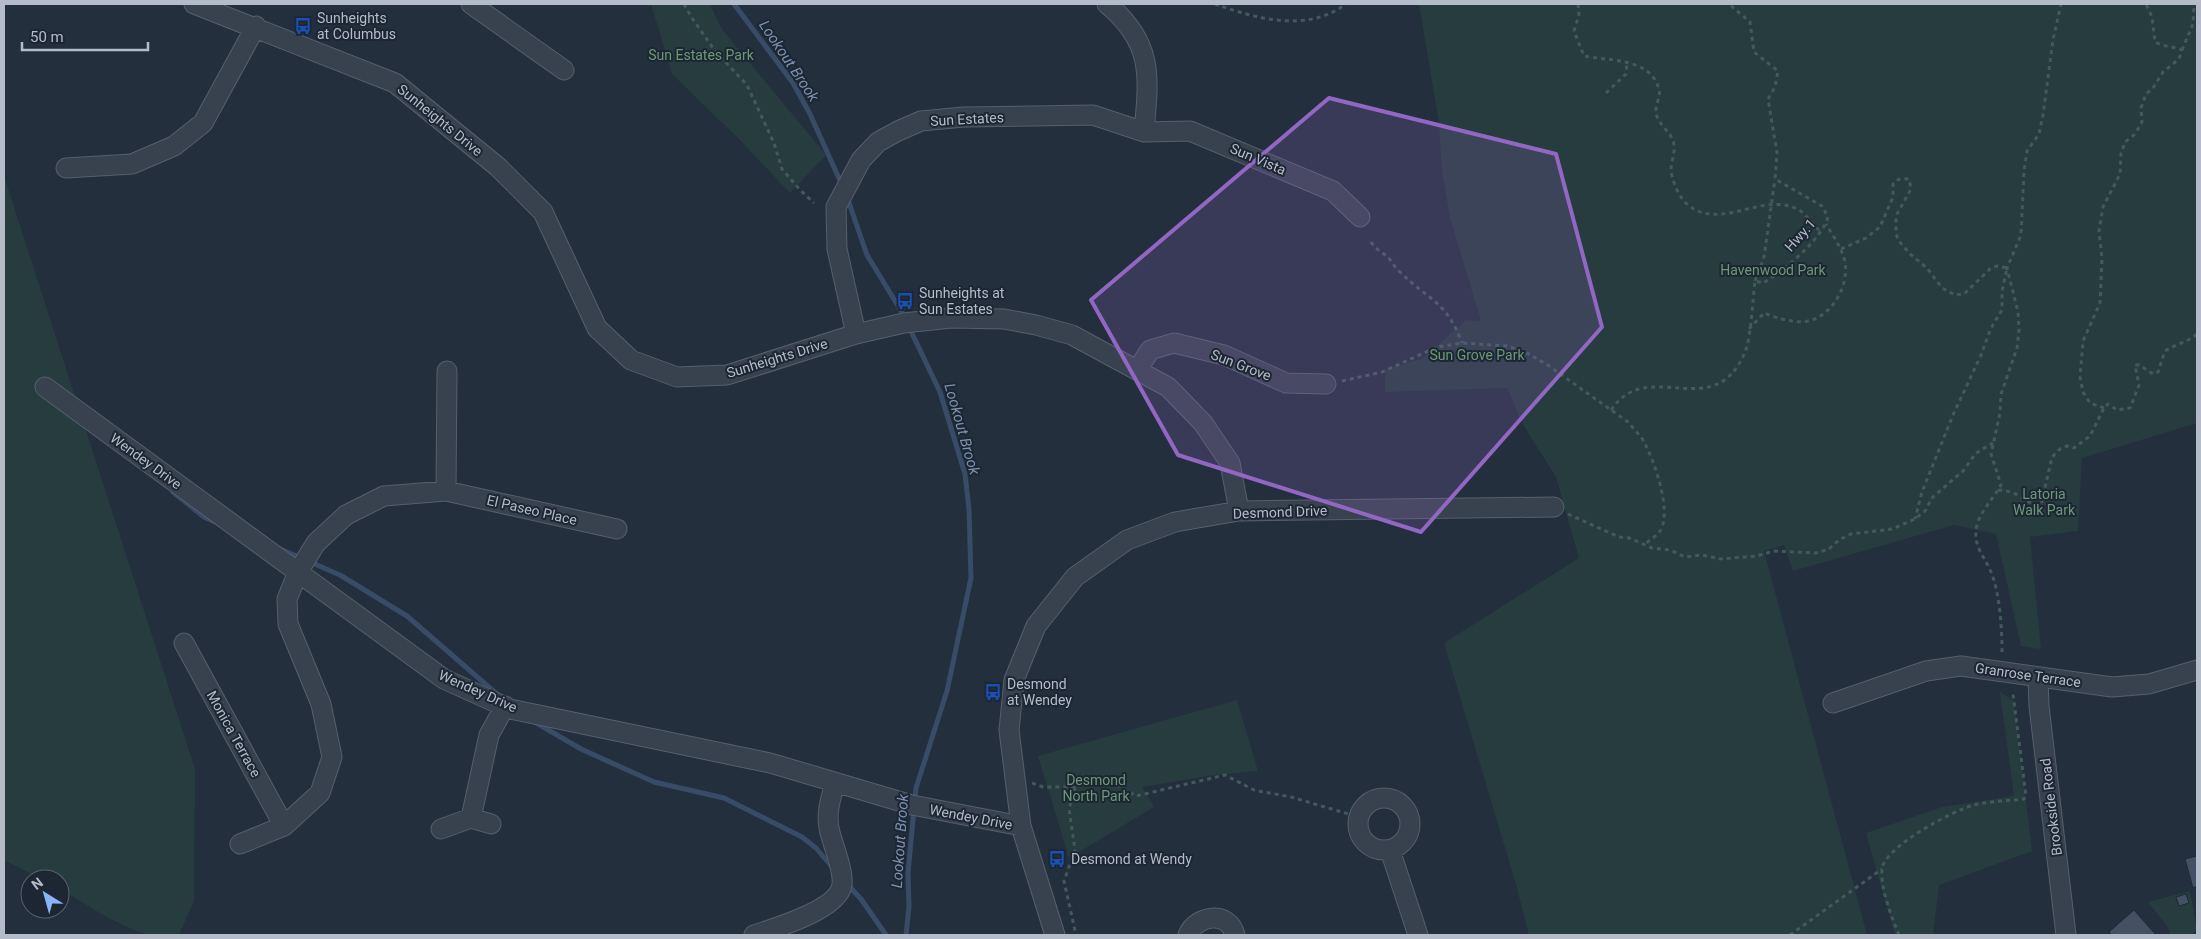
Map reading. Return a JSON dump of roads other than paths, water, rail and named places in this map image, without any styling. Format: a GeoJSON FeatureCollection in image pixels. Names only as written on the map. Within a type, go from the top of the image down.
{"type":"FeatureCollection","features":[{"type":"Feature","properties":{"kind":"street","name":"Sunheights Drive"},"geometry":{"type":"LineString","coordinates":[[194,4],[256,26],[394,83],[498,167],[543,212],[597,328],[631,360],[677,377],[727,375],[856,334],[904,323],[951,318],[1004,319],[1072,335],[1138,369],[1168,387],[1203,423],[1230,463],[1239,511]]}},
{"type":"Feature","properties":{"kind":"street"},"geometry":{"type":"LineString","coordinates":[[471,4],[564,70]]}},
{"type":"Feature","properties":{"kind":"street"},"geometry":{"type":"LineString","coordinates":[[1107,4],[1131,28],[1144,56],[1148,81],[1144,132]]}},
{"type":"Feature","properties":{"kind":"street"},"geometry":{"type":"LineString","coordinates":[[66,168],[132,164],[174,146],[203,123],[256,26]]}},
{"type":"Feature","properties":{"kind":"street","name":"Sun Estates"},"geometry":{"type":"LineString","coordinates":[[856,334],[838,249],[836,207],[861,160],[878,142],[898,130],[921,121],[964,117],[1093,115],[1144,132]]}},
{"type":"Feature","properties":{"kind":"street","name":"Sun Vista"},"geometry":{"type":"LineString","coordinates":[[1144,132],[1190,130],[1333,191],[1360,216]]}},
{"type":"Feature","properties":{"kind":"street","name":"Sun Grove"},"geometry":{"type":"LineString","coordinates":[[1138,369],[1150,350],[1174,343],[1224,355],[1286,383],[1326,384]]}},
{"type":"Feature","properties":{"kind":"street"},"geometry":{"type":"LineString","coordinates":[[446,491],[447,371]]}},
{"type":"Feature","properties":{"kind":"street","name":"Wendey Drive"},"geometry":{"type":"LineString","coordinates":[[45,387],[444,679],[505,706],[770,763],[939,812],[1021,826]]}},
{"type":"Feature","properties":{"kind":"street","name":"El Paseo Place"},"geometry":{"type":"LineString","coordinates":[[298,572],[316,543],[346,515],[384,496],[446,491],[617,529]]}},
{"type":"Feature","properties":{"kind":"street","name":"Desmond Drive"},"geometry":{"type":"LineString","coordinates":[[1055,935],[1021,826],[1008,730],[1014,680],[1036,626],[1075,577],[1128,540],[1175,522],[1239,511],[1554,507]]}},
{"type":"Feature","properties":{"kind":"street"},"geometry":{"type":"LineString","coordinates":[[240,844],[284,826],[320,793],[332,757],[321,704],[288,624],[286,599],[298,572]]}},
{"type":"Feature","properties":{"kind":"street","name":"Monica Terrace"},"geometry":{"type":"LineString","coordinates":[[184,643],[284,826]]}},
{"type":"Feature","properties":{"kind":"street","name":"Granrose Terrace"},"geometry":{"type":"LineString","coordinates":[[1833,703],[1926,671],[1961,666],[1994,669],[2038,678],[2112,687],[2149,684],[2197,670]]}},
{"type":"Feature","properties":{"kind":"street","name":"Brookside Road"},"geometry":{"type":"LineString","coordinates":[[2038,678],[2039,706],[2066,935]]}},
{"type":"Feature","properties":{"kind":"street"},"geometry":{"type":"LineString","coordinates":[[471,818],[489,735],[505,706]]}},
{"type":"Feature","properties":{"kind":"street"},"geometry":{"type":"LineString","coordinates":[[754,935],[822,908],[836,896],[842,885],[829,828],[827,809],[835,783]]}},
{"type":"Feature","properties":{"kind":"street"},"geometry":{"type":"LineString","coordinates":[[1383,798],[1394,800],[1403,807],[1408,816],[1410,827],[1406,837],[1399,845],[1390,850],[1379,850],[1369,845],[1360,832],[1359,817],[1364,807],[1373,801],[1383,798]]}},
{"type":"Feature","properties":{"kind":"street"},"geometry":{"type":"LineString","coordinates":[[441,828],[471,818],[491,824]]}},
{"type":"Feature","properties":{"kind":"street"},"geometry":{"type":"LineString","coordinates":[[1390,850],[1418,935]]}},
{"type":"Feature","properties":{"kind":"street"},"geometry":{"type":"LineString","coordinates":[[1188,935],[1191,928],[1198,921],[1208,917],[1219,918],[1228,923],[1235,935]]}},
{"type":"Feature","properties":{"kind":"waterway","name":"Lookout Brook"},"geometry":{"type":"LineString","coordinates":[[734,4],[793,83],[810,114],[842,185]]}},
{"type":"Feature","properties":{"kind":"waterway","name":"Lookout Brook"},"geometry":{"type":"LineString","coordinates":[[847,197],[867,255],[906,319]]}},
{"type":"Feature","properties":{"kind":"waterway","name":"Lookout Brook"},"geometry":{"type":"LineString","coordinates":[[906,935],[909,907],[908,873],[916,788],[947,691],[971,578],[969,509],[965,474],[940,392],[909,327]]}},
{"type":"Feature","properties":{"kind":"waterway"},"geometry":{"type":"LineString","coordinates":[[173,492],[204,517],[215,522]]}},
{"type":"Feature","properties":{"kind":"waterway"},"geometry":{"type":"LineString","coordinates":[[278,548],[340,575],[407,616],[498,695]]}},
{"type":"Feature","properties":{"kind":"waterway"},"geometry":{"type":"LineString","coordinates":[[533,721],[581,749],[654,782],[724,798],[802,837],[816,848],[833,868]]}},
{"type":"Feature","properties":{"kind":"waterway"},"geometry":{"type":"LineString","coordinates":[[847,884],[861,899],[886,935]]}},
{"type":"Feature","properties":{"kind":"place","name":"Sunheights at Columbus"},"geometry":{"type":"Point","coordinates":[303,26]}},
{"type":"Feature","properties":{"kind":"place","name":"Sunheights at Sun Estates"},"geometry":{"type":"Point","coordinates":[905,301]}},
{"type":"Feature","properties":{"kind":"place","name":"Desmond at Wendey"},"geometry":{"type":"Point","coordinates":[993,692]}},
{"type":"Feature","properties":{"kind":"place","name":"Desmond at Wendy"},"geometry":{"type":"Point","coordinates":[1057,859]}},
{"type":"Feature","properties":{"kind":"park label","name":"Sun Estates Park"},"geometry":{"type":"Point","coordinates":[701,55]}},
{"type":"Feature","properties":{"kind":"park label","name":"Havenwood Park"},"geometry":{"type":"Point","coordinates":[1773,270]}},
{"type":"Feature","properties":{"kind":"park label","name":"Sun Grove Park"},"geometry":{"type":"Point","coordinates":[1477,355]}},
{"type":"Feature","properties":{"kind":"park label","name":"Latoria Walk Park"},"geometry":{"type":"Point","coordinates":[2044,502]}},
{"type":"Feature","properties":{"kind":"park label","name":"Desmond North Park"},"geometry":{"type":"Point","coordinates":[1096,788]}}]}
